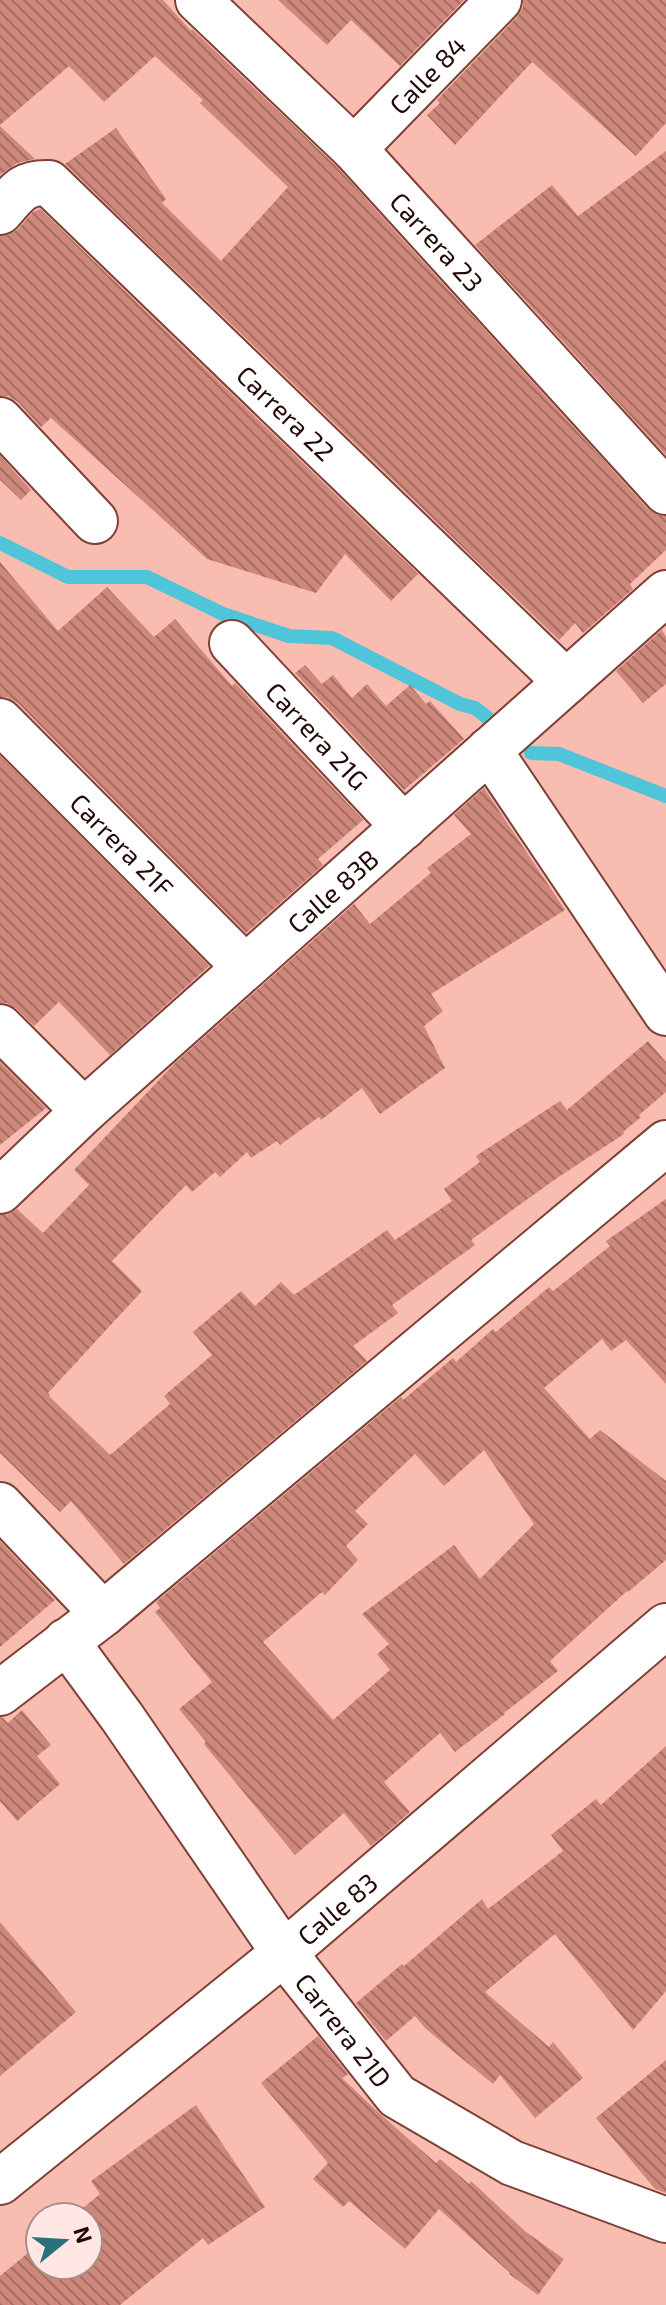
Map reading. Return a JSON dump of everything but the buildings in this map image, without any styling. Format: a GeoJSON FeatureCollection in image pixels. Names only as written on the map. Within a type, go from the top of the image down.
{"type":"FeatureCollection","features":[{"type":"Feature","properties":{"kind":"street","name":"Carrera 23"},"geometry":{"type":"LineString","coordinates":[[198,0],[354,149],[666,492]]}},
{"type":"Feature","properties":{"kind":"street","name":"Calle 84"},"geometry":{"type":"LineString","coordinates":[[354,149],[499,0]]}},
{"type":"Feature","properties":{"kind":"street","name":"Carrera 22"},"geometry":{"type":"LineString","coordinates":[[0,212],[18,192],[33,183],[49,183],[566,682]]}},
{"type":"Feature","properties":{"kind":"street"},"geometry":{"type":"LineString","coordinates":[[0,420],[95,521]]}},
{"type":"Feature","properties":{"kind":"street","name":"Calle 83B"},"geometry":{"type":"LineString","coordinates":[[0,1191],[84,1111],[666,593]]}},
{"type":"Feature","properties":{"kind":"street","name":"Carrera 21G"},"geometry":{"type":"LineString","coordinates":[[232,643],[404,827]]}},
{"type":"Feature","properties":{"kind":"street","name":"Carrera 21F"},"geometry":{"type":"LineString","coordinates":[[0,721],[245,967]]}},
{"type":"Feature","properties":{"kind":"street"},"geometry":{"type":"LineString","coordinates":[[502,739],[666,1013]]}},
{"type":"Feature","properties":{"kind":"street"},"geometry":{"type":"LineString","coordinates":[[0,1027],[84,1111]]}},
{"type":"Feature","properties":{"kind":"street"},"geometry":{"type":"LineString","coordinates":[[0,1693],[103,1614],[666,1143]]}},
{"type":"Feature","properties":{"kind":"street"},"geometry":{"type":"LineString","coordinates":[[0,1505],[103,1614]]}},
{"type":"Feature","properties":{"kind":"street","name":"Calle 83"},"geometry":{"type":"LineString","coordinates":[[0,2182],[284,1953],[666,1626]]}},
{"type":"Feature","properties":{"kind":"street","name":"Carrera 21D"},"geometry":{"type":"LineString","coordinates":[[66,1641],[284,1953],[397,2096],[512,2163],[666,2220]]}},
{"type":"Feature","properties":{"kind":"waterway"},"geometry":{"type":"LineString","coordinates":[[0,543],[68,577],[147,577],[223,614],[289,636],[332,638],[460,704],[475,708],[493,722]]}},
{"type":"Feature","properties":{"kind":"waterway"},"geometry":{"type":"LineString","coordinates":[[531,753],[559,754],[666,796]]}}]}
